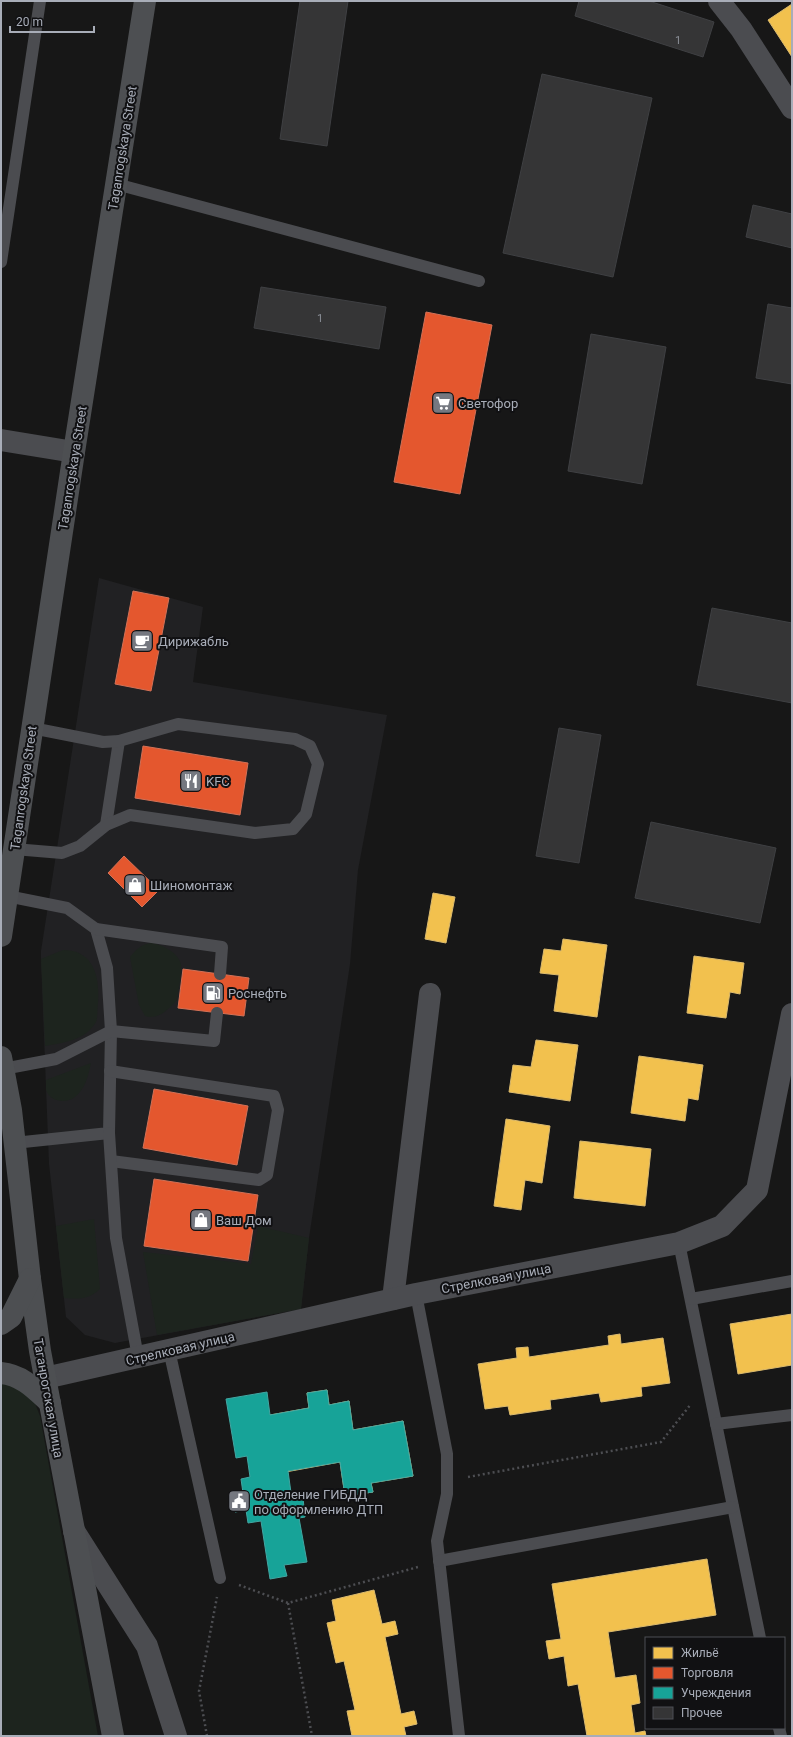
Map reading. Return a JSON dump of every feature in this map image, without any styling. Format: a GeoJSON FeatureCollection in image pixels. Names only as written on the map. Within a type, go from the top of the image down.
{"type":"FeatureCollection","features":[{"type":"Feature","properties":{"kind":"main road","name":"Taganrogskaya Street"},"geometry":{"type":"LineString","coordinates":[[1,936],[74,452],[145,1]]}},
{"type":"Feature","properties":{"kind":"main road","name":"Таганрогская улица"},"geometry":{"type":"LineString","coordinates":[[2,1063],[11,1110],[30,1278],[45,1378],[112,1736]]}},
{"type":"Feature","properties":{"kind":"main road"},"geometry":{"type":"LineString","coordinates":[[1,1324],[11,1317],[30,1278]]}},
{"type":"Feature","properties":{"kind":"main road"},"geometry":{"type":"LineString","coordinates":[[1,1373],[25,1380],[50,1403]]}},
{"type":"Feature","properties":{"kind":"street"},"geometry":{"type":"LineString","coordinates":[[719,1],[741,29],[792,108]]}},
{"type":"Feature","properties":{"kind":"street"},"geometry":{"type":"LineString","coordinates":[[1,440],[74,452]]}},
{"type":"Feature","properties":{"kind":"street"},"geometry":{"type":"LineString","coordinates":[[393,1299],[430,994]]}},
{"type":"Feature","properties":{"kind":"street","name":"Стрелковая улица"},"geometry":{"type":"LineString","coordinates":[[45,1378],[416,1294],[679,1243],[722,1226],[756,1190],[792,1014]]}},
{"type":"Feature","properties":{"kind":"street"},"geometry":{"type":"LineString","coordinates":[[74,1530],[147,1646],[176,1736]]}},
{"type":"Feature","properties":{"kind":"lane"},"geometry":{"type":"LineString","coordinates":[[1,262],[40,1]]}},
{"type":"Feature","properties":{"kind":"lane"},"geometry":{"type":"LineString","coordinates":[[116,184],[479,281]]}},
{"type":"Feature","properties":{"kind":"lane"},"geometry":{"type":"LineString","coordinates":[[14,848],[62,853],[80,846],[106,825],[130,815],[255,833],[293,829],[306,814],[318,764],[310,746],[295,739],[178,724],[118,742],[103,742],[32,728]]}},
{"type":"Feature","properties":{"kind":"lane"},"geometry":{"type":"LineString","coordinates":[[106,825],[118,742]]}},
{"type":"Feature","properties":{"kind":"lane"},"geometry":{"type":"LineString","coordinates":[[7,896],[67,908],[96,929],[222,947],[220,974]]}},
{"type":"Feature","properties":{"kind":"lane"},"geometry":{"type":"LineString","coordinates":[[96,929],[107,968],[111,1031],[109,1133],[116,1238],[138,1357]]}},
{"type":"Feature","properties":{"kind":"lane"},"geometry":{"type":"LineString","coordinates":[[2,1063],[56,1059],[111,1031],[214,1041],[217,1013]]}},
{"type":"Feature","properties":{"kind":"lane"},"geometry":{"type":"LineString","coordinates":[[110,1072],[274,1096],[278,1110],[267,1176],[259,1180],[111,1161]]}},
{"type":"Feature","properties":{"kind":"lane"},"geometry":{"type":"LineString","coordinates":[[14,1143],[109,1133]]}},
{"type":"Feature","properties":{"kind":"lane"},"geometry":{"type":"LineString","coordinates":[[679,1243],[760,1637]]}},
{"type":"Feature","properties":{"kind":"lane"},"geometry":{"type":"LineString","coordinates":[[691,1299],[792,1281]]}},
{"type":"Feature","properties":{"kind":"lane"},"geometry":{"type":"LineString","coordinates":[[416,1294],[447,1454],[447,1494],[437,1541],[459,1736]]}},
{"type":"Feature","properties":{"kind":"lane"},"geometry":{"type":"LineString","coordinates":[[170,1350],[220,1578]]}},
{"type":"Feature","properties":{"kind":"lane"},"geometry":{"type":"LineString","coordinates":[[716,1424],[792,1415]]}},
{"type":"Feature","properties":{"kind":"lane"},"geometry":{"type":"LineString","coordinates":[[439,1561],[733,1507]]}},
{"type":"Feature","properties":{"kind":"path"},"geometry":{"type":"LineString","coordinates":[[447,1480],[661,1442],[695,1399],[707,1379]]}},
{"type":"Feature","properties":{"kind":"path"},"geometry":{"type":"LineString","coordinates":[[207,1736],[199,1691],[220,1578],[288,1603],[439,1561]]}},
{"type":"Feature","properties":{"kind":"path"},"geometry":{"type":"LineString","coordinates":[[288,1603],[312,1736]]}},
{"type":"Feature","properties":{"kind":"shaded area"},"geometry":{"type":"Polygon","coordinates":[[[99,578],[203,607],[193,682],[387,715],[358,870],[350,964],[309,1238],[301,1309],[115,1343],[85,1335],[66,1317],[49,1164],[41,959],[41,951],[99,578]]]}},
{"type":"Feature","properties":{"kind":"shaded area"},"geometry":{"type":"Polygon","coordinates":[[[152,943],[174,953],[180,961],[181,969],[177,1000],[163,1013],[150,1017],[145,1016],[139,1005],[130,957],[140,947],[145,944],[152,943]]]}},
{"type":"Feature","properties":{"kind":"shaded area"},"geometry":{"type":"Polygon","coordinates":[[[63,950],[73,951],[82,955],[93,967],[98,984],[97,1020],[92,1028],[74,1040],[45,1046],[41,959],[63,950]]]}},
{"type":"Feature","properties":{"kind":"shaded area"},"geometry":{"type":"Polygon","coordinates":[[[91,1063],[88,1077],[84,1086],[75,1097],[67,1101],[59,1101],[48,1094],[46,1090],[46,1080],[91,1063]]]}},
{"type":"Feature","properties":{"kind":"shaded area"},"geometry":{"type":"Polygon","coordinates":[[[94,1219],[100,1289],[96,1293],[83,1298],[64,1298],[56,1226],[94,1219]]]}},
{"type":"Feature","properties":{"kind":"shaded area"},"geometry":{"type":"Polygon","coordinates":[[[258,1226],[309,1238],[301,1309],[157,1335],[143,1252],[251,1264],[258,1226]]]}},
{"type":"Feature","properties":{"kind":"shaded area"},"geometry":{"type":"Polygon","coordinates":[[[1,1381],[31,1393],[40,1416],[98,1736],[1,1736],[1,1381]]]}},
{"type":"Feature","properties":{"kind":"building: Жильё"},"geometry":{"type":"Polygon","coordinates":[[[792,4],[792,57],[768,20],[792,4]]]}},
{"type":"Feature","properties":{"kind":"building: Жильё"},"geometry":{"type":"Polygon","coordinates":[[[433,893],[455,897],[446,943],[425,939],[433,893]]]}},
{"type":"Feature","properties":{"kind":"building: Жильё"},"geometry":{"type":"Polygon","coordinates":[[[563,939],[607,945],[597,1017],[554,1011],[559,975],[540,973],[544,949],[561,951],[563,939]]]}},
{"type":"Feature","properties":{"kind":"building: Жильё"},"geometry":{"type":"Polygon","coordinates":[[[694,956],[744,963],[740,994],[730,992],[726,1018],[687,1013],[694,956]]]}},
{"type":"Feature","properties":{"kind":"building: Жильё"},"geometry":{"type":"Polygon","coordinates":[[[536,1040],[578,1045],[570,1101],[509,1092],[513,1065],[531,1067],[536,1040]]]}},
{"type":"Feature","properties":{"kind":"building: Жильё"},"geometry":{"type":"Polygon","coordinates":[[[639,1056],[703,1065],[698,1100],[688,1098],[685,1121],[631,1113],[639,1056]]]}},
{"type":"Feature","properties":{"kind":"building: Жильё"},"geometry":{"type":"Polygon","coordinates":[[[506,1119],[550,1126],[542,1183],[525,1180],[521,1210],[494,1206],[506,1119]]]}},
{"type":"Feature","properties":{"kind":"building: Жильё"},"geometry":{"type":"Polygon","coordinates":[[[580,1141],[651,1149],[645,1206],[574,1198],[580,1141]]]}},
{"type":"Feature","properties":{"kind":"building: Жильё"},"geometry":{"type":"Polygon","coordinates":[[[792,1314],[792,1365],[738,1374],[730,1324],[792,1314]]]}},
{"type":"Feature","properties":{"kind":"building: Жильё"},"geometry":{"type":"Polygon","coordinates":[[[620,1334],[621,1344],[663,1338],[670,1383],[641,1387],[642,1396],[601,1402],[599,1393],[550,1400],[551,1409],[510,1415],[508,1406],[485,1409],[478,1364],[517,1358],[516,1348],[528,1347],[529,1357],[609,1345],[608,1336],[620,1334]]]}},
{"type":"Feature","properties":{"kind":"building: Жильё"},"geometry":{"type":"Polygon","coordinates":[[[327,1390],[329,1405],[349,1401],[353,1430],[403,1421],[413,1476],[371,1483],[373,1492],[345,1496],[340,1462],[280,1473],[270,1415],[309,1408],[307,1393],[327,1390]]]}},
{"type":"Feature","properties":{"kind":"building: Жильё"},"geometry":{"type":"Polygon","coordinates":[[[707,1559],[716,1615],[608,1632],[615,1678],[636,1675],[640,1703],[631,1705],[635,1733],[645,1731],[646,1736],[587,1736],[578,1684],[568,1686],[564,1656],[549,1659],[546,1641],[561,1639],[552,1584],[707,1559]]]}},
{"type":"Feature","properties":{"kind":"building: Жильё"},"geometry":{"type":"Polygon","coordinates":[[[374,1590],[382,1624],[395,1621],[398,1634],[385,1637],[401,1714],[414,1711],[417,1724],[404,1727],[406,1736],[352,1736],[347,1711],[355,1710],[344,1661],[336,1663],[327,1623],[336,1621],[332,1600],[374,1590]]]}},
{"type":"Feature","properties":{"kind":"building: Торговля","name":"Светофор"},"geometry":{"type":"Polygon","coordinates":[[[426,312],[492,325],[460,494],[394,482],[426,312]]]}},
{"type":"Feature","properties":{"kind":"building: Торговля","name":"Дирижабль"},"geometry":{"type":"Polygon","coordinates":[[[133,591],[169,598],[151,691],[115,684],[133,591]]]}},
{"type":"Feature","properties":{"kind":"building: Торговля","name":"KFC"},"geometry":{"type":"Polygon","coordinates":[[[143,746],[248,763],[240,815],[135,798],[143,746]]]}},
{"type":"Feature","properties":{"kind":"building: Торговля"},"geometry":{"type":"Polygon","coordinates":[[[124,856],[159,890],[142,907],[108,873],[124,856]]]}},
{"type":"Feature","properties":{"kind":"building: Торговля","name":"Роснефть"},"geometry":{"type":"Polygon","coordinates":[[[183,969],[249,978],[244,1016],[178,1008],[183,969]]]}},
{"type":"Feature","properties":{"kind":"building: Торговля"},"geometry":{"type":"Polygon","coordinates":[[[154,1089],[248,1106],[237,1165],[143,1148],[154,1089]]]}},
{"type":"Feature","properties":{"kind":"building: Торговля","name":"Ваш Дом"},"geometry":{"type":"Polygon","coordinates":[[[154,1179],[258,1195],[248,1261],[144,1246],[154,1179]]]}},
{"type":"Feature","properties":{"kind":"building: Учреждения"},"geometry":{"type":"Polygon","coordinates":[[[327,1390],[329,1405],[349,1401],[353,1430],[403,1421],[413,1476],[371,1483],[373,1492],[345,1496],[340,1462],[288,1471],[292,1500],[303,1498],[305,1517],[299,1518],[307,1562],[284,1565],[287,1576],[270,1579],[261,1521],[248,1523],[246,1510],[235,1512],[232,1495],[243,1493],[241,1479],[250,1477],[247,1456],[236,1458],[226,1399],[267,1392],[270,1415],[309,1408],[307,1393],[327,1390]]]}},
{"type":"Feature","properties":{"kind":"building: Прочее"},"geometry":{"type":"Polygon","coordinates":[[[300,1],[348,1],[327,146],[280,139],[300,1]]]}},
{"type":"Feature","properties":{"kind":"building: Прочее"},"geometry":{"type":"Polygon","coordinates":[[[579,1],[649,1],[714,22],[703,57],[575,16],[579,1]]]}},
{"type":"Feature","properties":{"kind":"building: Прочее"},"geometry":{"type":"Polygon","coordinates":[[[542,74],[652,98],[613,277],[503,253],[542,74]]]}},
{"type":"Feature","properties":{"kind":"building: Прочее"},"geometry":{"type":"Polygon","coordinates":[[[753,205],[792,214],[792,248],[746,237],[753,205]]]}},
{"type":"Feature","properties":{"kind":"building: Прочее"},"geometry":{"type":"Polygon","coordinates":[[[261,287],[386,307],[379,349],[254,328],[261,287]]]}},
{"type":"Feature","properties":{"kind":"building: Прочее"},"geometry":{"type":"Polygon","coordinates":[[[768,304],[792,308],[792,384],[756,378],[768,304]]]}},
{"type":"Feature","properties":{"kind":"building: Прочее"},"geometry":{"type":"Polygon","coordinates":[[[591,334],[666,347],[642,484],[568,471],[591,334]]]}},
{"type":"Feature","properties":{"kind":"building: Прочее"},"geometry":{"type":"Polygon","coordinates":[[[712,608],[792,623],[792,703],[697,685],[712,608]]]}},
{"type":"Feature","properties":{"kind":"building: Прочее"},"geometry":{"type":"Polygon","coordinates":[[[559,728],[601,735],[579,863],[536,856],[559,728]]]}},
{"type":"Feature","properties":{"kind":"building: Прочее"},"geometry":{"type":"Polygon","coordinates":[[[651,822],[776,848],[760,923],[635,898],[651,822]]]}},
{"type":"Feature","properties":{"kind":"place","name":"Светофор"},"geometry":{"type":"Point","coordinates":[443,403]}},
{"type":"Feature","properties":{"kind":"place","name":"Дирижабль"},"geometry":{"type":"Point","coordinates":[142,641]}},
{"type":"Feature","properties":{"kind":"place","name":"KFC"},"geometry":{"type":"Point","coordinates":[191,781]}},
{"type":"Feature","properties":{"kind":"place","name":"Шиномонтаж"},"geometry":{"type":"Point","coordinates":[135,885]}},
{"type":"Feature","properties":{"kind":"place","name":"Роснефть"},"geometry":{"type":"Point","coordinates":[213,993]}},
{"type":"Feature","properties":{"kind":"place","name":"Ваш Дом"},"geometry":{"type":"Point","coordinates":[201,1220]}},
{"type":"Feature","properties":{"kind":"place","name":"Отделение ГИБДД по оформлению ДТП"},"geometry":{"type":"Point","coordinates":[239,1501]}}]}
